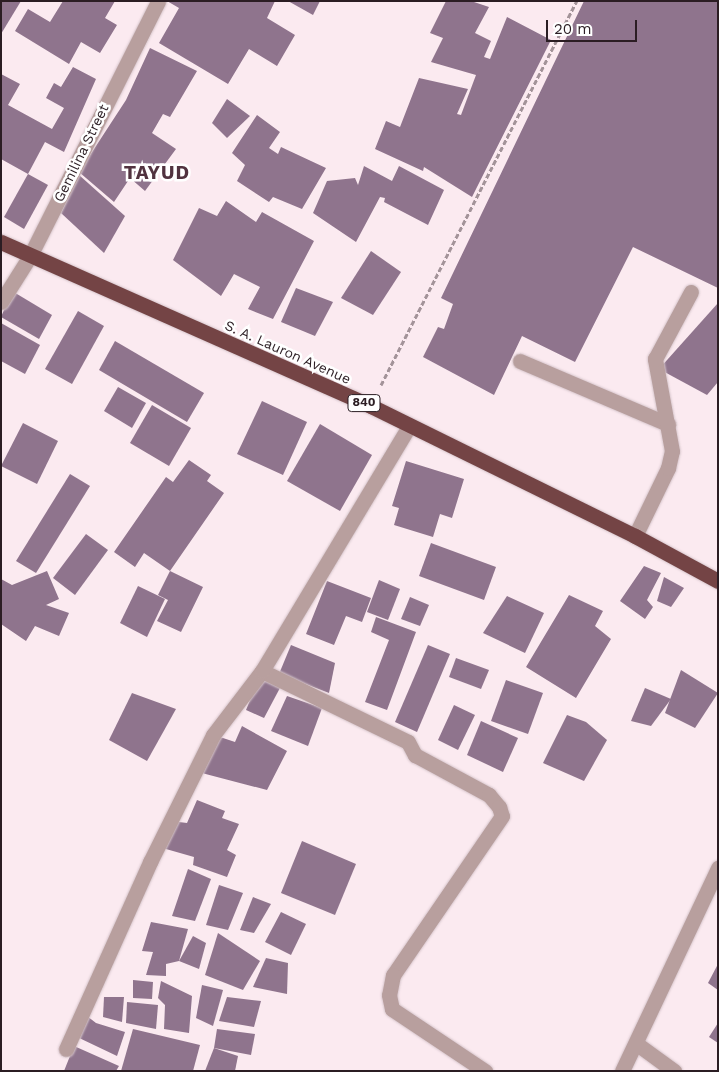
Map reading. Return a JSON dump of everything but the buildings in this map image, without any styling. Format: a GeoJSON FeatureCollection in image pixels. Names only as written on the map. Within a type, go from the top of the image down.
{"type":"FeatureCollection","features":[{"type":"Feature","properties":{"kind":"highway","name":"S. A. Lauron Avenue"},"geometry":{"type":"LineString","coordinates":[[1,242],[371,406],[635,536],[718,582]]}},
{"type":"Feature","properties":{"kind":"street","name":"Gemilina Street"},"geometry":{"type":"LineString","coordinates":[[1,302],[30,256],[158,1]]}},
{"type":"Feature","properties":{"kind":"street"},"geometry":{"type":"LineString","coordinates":[[635,536],[668,468],[672,451],[668,424],[656,382],[655,359],[691,292]]}},
{"type":"Feature","properties":{"kind":"street"},"geometry":{"type":"LineString","coordinates":[[520,361],[668,424]]}},
{"type":"Feature","properties":{"kind":"street"},"geometry":{"type":"LineString","coordinates":[[66,1049],[150,862],[213,735],[262,671],[409,426]]}},
{"type":"Feature","properties":{"kind":"street"},"geometry":{"type":"LineString","coordinates":[[262,671],[408,742],[415,755],[489,795],[499,807],[502,816],[393,975],[389,995],[392,1009],[485,1071]]}},
{"type":"Feature","properties":{"kind":"street"},"geometry":{"type":"LineString","coordinates":[[622,1071],[637,1044],[718,868]]}},
{"type":"Feature","properties":{"kind":"street"},"geometry":{"type":"LineString","coordinates":[[637,1044],[674,1071]]}},
{"type":"Feature","properties":{"kind":"path"},"geometry":{"type":"LineString","coordinates":[[371,406],[577,1]]}},
{"type":"Feature","properties":{"kind":"district","name":"TAYUD"},"geometry":{"type":"Point","coordinates":[157,173]}}]}
